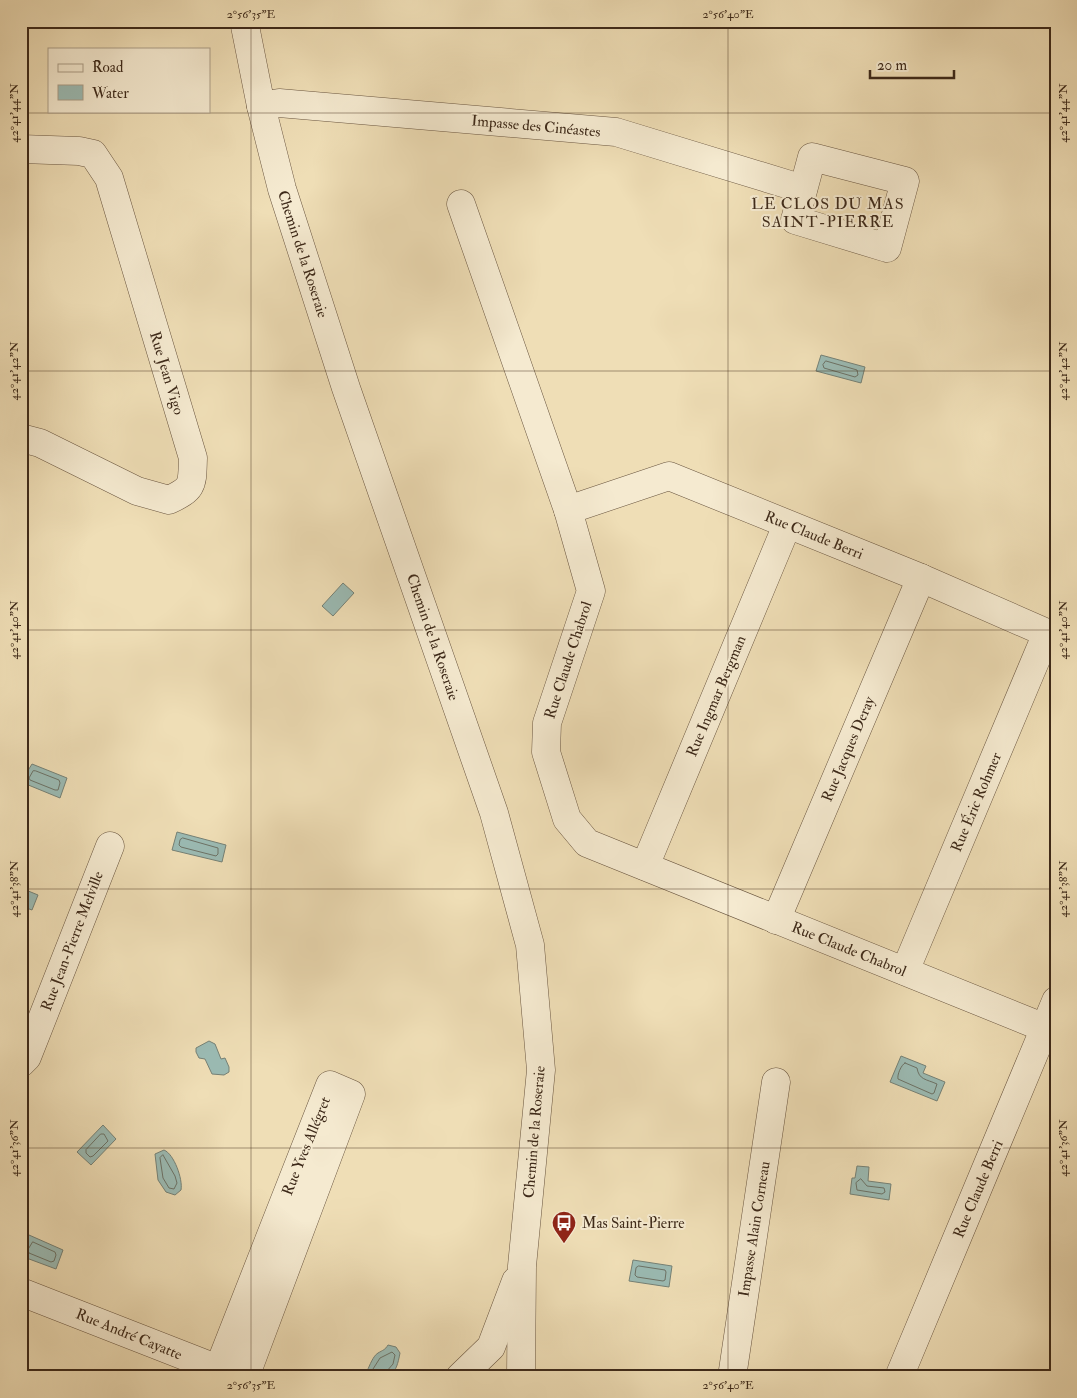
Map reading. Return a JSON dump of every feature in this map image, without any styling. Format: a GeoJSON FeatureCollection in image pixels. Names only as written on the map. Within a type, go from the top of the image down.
{"type":"FeatureCollection","features":[{"type":"Feature","properties":{"kind":"street","name":"Chemin de la Roseraie"},"geometry":{"type":"LineString","coordinates":[[244,21],[261,106],[282,189],[346,388],[494,813],[530,945],[541,1070],[522,1266],[522,1377]]}},
{"type":"Feature","properties":{"kind":"street","name":"Impasse des Cinéastes"},"geometry":{"type":"LineString","coordinates":[[261,106],[279,104],[616,132],[803,189]]}},
{"type":"Feature","properties":{"kind":"street","name":"Rue Jean Vigo"},"geometry":{"type":"LineString","coordinates":[[21,150],[79,151],[93,154],[109,178],[193,458],[192,482],[186,492],[169,500],[137,492],[40,443],[21,438]]}},
{"type":"Feature","properties":{"kind":"street","name":"Rue Claude Chabrol"},"geometry":{"type":"LineString","coordinates":[[461,204],[568,510],[591,591],[547,724],[546,752],[567,820],[586,843],[1045,1028]]}},
{"type":"Feature","properties":{"kind":"street","name":"Rue Claude Berri"},"geometry":{"type":"LineString","coordinates":[[568,510],[669,476],[920,578],[1052,635]]}},
{"type":"Feature","properties":{"kind":"street","name":"Rue Ingmar Bergman"},"geometry":{"type":"LineString","coordinates":[[645,866],[786,525]]}},
{"type":"Feature","properties":{"kind":"street","name":"Rue Jacques Deray"},"geometry":{"type":"LineString","coordinates":[[776,920],[920,578]]}},
{"type":"Feature","properties":{"kind":"street","name":"Rue Éric Rohmer"},"geometry":{"type":"LineString","coordinates":[[905,971],[1052,635]]}},
{"type":"Feature","properties":{"kind":"street","name":"Rue Jean-Pierre Melville"},"geometry":{"type":"LineString","coordinates":[[21,1063],[27,1057],[110,846]]}},
{"type":"Feature","properties":{"kind":"street","name":"Rue Claude Berri"},"geometry":{"type":"LineString","coordinates":[[900,1377],[1056,1001]]}},
{"type":"Feature","properties":{"kind":"street","name":"Impasse Alain Corneau"},"geometry":{"type":"LineString","coordinates":[[732,1377],[776,1082]]}},
{"type":"Feature","properties":{"kind":"street","name":"Rue Yves Allégret"},"geometry":{"type":"LineString","coordinates":[[224,1374],[330,1085],[351,1094],[245,1377]]}},
{"type":"Feature","properties":{"kind":"street","name":"Chemin de la Roseraie"},"geometry":{"type":"LineString","coordinates":[[460,1377],[491,1347],[522,1266]]}},
{"type":"Feature","properties":{"kind":"street","name":"Rue André Cayatte"},"geometry":{"type":"LineString","coordinates":[[21,1292],[224,1374]]}},
{"type":"Feature","properties":{"kind":"water"},"geometry":{"type":"Polygon","coordinates":[[[821,355],[865,367],[861,383],[816,371],[821,355]]]}},
{"type":"Feature","properties":{"kind":"water"},"geometry":{"type":"Polygon","coordinates":[[[343,583],[354,593],[333,616],[322,606],[343,583]]]}},
{"type":"Feature","properties":{"kind":"water"},"geometry":{"type":"Polygon","coordinates":[[[32,764],[67,778],[60,798],[21,782],[32,764]]]}},
{"type":"Feature","properties":{"kind":"water"},"geometry":{"type":"Polygon","coordinates":[[[177,832],[226,845],[222,862],[172,850],[177,832]]]}},
{"type":"Feature","properties":{"kind":"water"},"geometry":{"type":"Polygon","coordinates":[[[21,888],[38,895],[32,910],[21,906],[21,888]]]}},
{"type":"Feature","properties":{"kind":"water"},"geometry":{"type":"Polygon","coordinates":[[[209,1041],[215,1044],[221,1059],[225,1058],[229,1067],[229,1072],[224,1075],[212,1074],[205,1059],[199,1058],[196,1052],[196,1048],[209,1041]]]}},
{"type":"Feature","properties":{"kind":"water"},"geometry":{"type":"Polygon","coordinates":[[[901,1056],[926,1066],[923,1073],[945,1082],[937,1101],[890,1082],[901,1056]]]}},
{"type":"Feature","properties":{"kind":"water"},"geometry":{"type":"Polygon","coordinates":[[[103,1125],[116,1139],[91,1165],[77,1152],[103,1125]]]}},
{"type":"Feature","properties":{"kind":"water"},"geometry":{"type":"Polygon","coordinates":[[[164,1150],[171,1156],[179,1174],[181,1190],[175,1195],[166,1192],[158,1180],[155,1154],[164,1150]]]}},
{"type":"Feature","properties":{"kind":"water"},"geometry":{"type":"Polygon","coordinates":[[[857,1166],[869,1167],[868,1181],[891,1184],[889,1200],[850,1194],[852,1178],[855,1178],[857,1166]]]}},
{"type":"Feature","properties":{"kind":"water"},"geometry":{"type":"Polygon","coordinates":[[[29,1235],[63,1250],[56,1269],[21,1256],[29,1235]]]}},
{"type":"Feature","properties":{"kind":"water"},"geometry":{"type":"Polygon","coordinates":[[[633,1260],[672,1266],[669,1287],[629,1281],[633,1260]]]}},
{"type":"Feature","properties":{"kind":"water"},"geometry":{"type":"Polygon","coordinates":[[[388,1345],[396,1347],[400,1353],[395,1370],[388,1375],[371,1377],[367,1371],[372,1361],[376,1354],[388,1345]]]}},
{"type":"Feature","properties":{"kind":"place","name":"Mas Saint-Pierre"},"geometry":{"type":"Point","coordinates":[564,1244]}},
{"type":"Feature","properties":{"kind":"district","name":"LE CLOS DU MAS SAINT-PIERRE"},"geometry":{"type":"Point","coordinates":[828,212]}}]}
